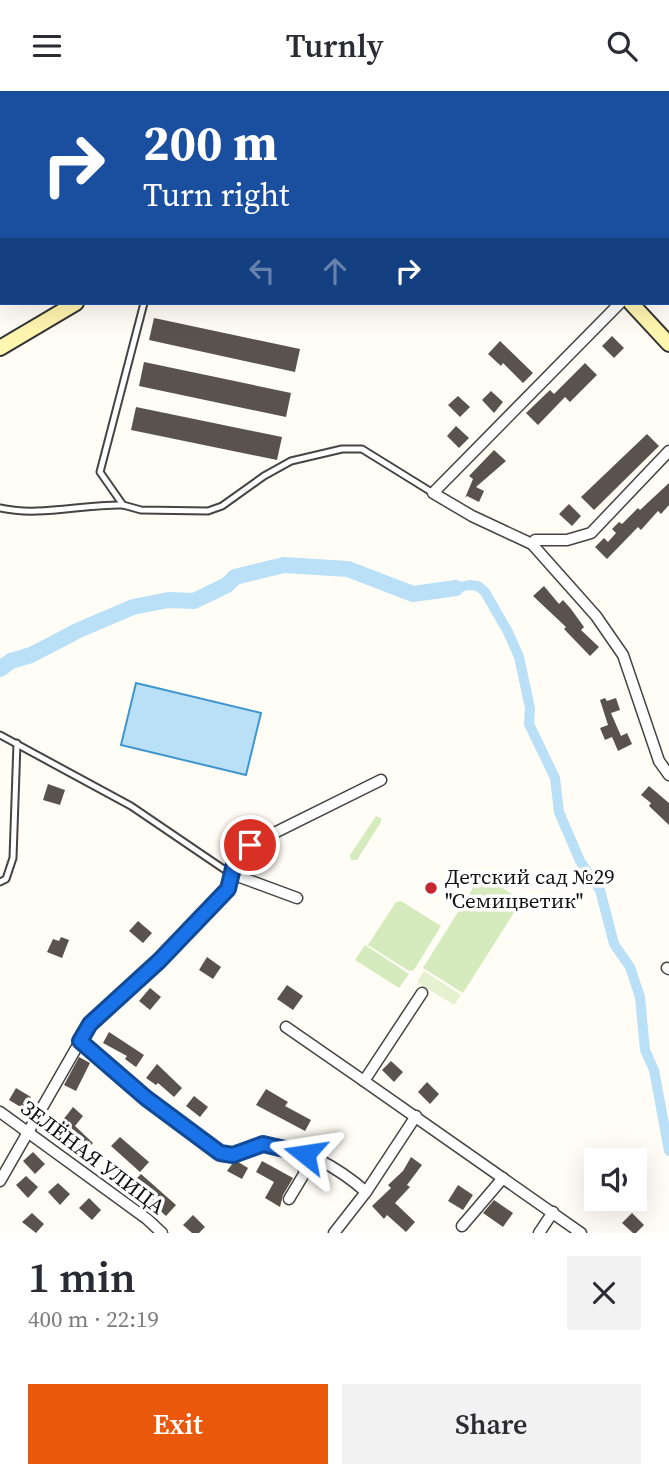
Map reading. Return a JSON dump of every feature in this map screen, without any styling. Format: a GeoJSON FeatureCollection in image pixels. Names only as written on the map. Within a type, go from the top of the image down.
{"type":"FeatureCollection","features":[{"type":"Feature","properties":{"kind":"main road"},"geometry":{"type":"LineString","coordinates":[[0,348],[73,305]]}},
{"type":"Feature","properties":{"kind":"main road"},"geometry":{"type":"LineString","coordinates":[[633,305],[669,344]]}},
{"type":"Feature","properties":{"kind":"street"},"geometry":{"type":"LineString","coordinates":[[618,305],[433,493],[472,516],[532,544],[596,616],[623,656],[659,761],[669,775]]}},
{"type":"Feature","properties":{"kind":"street"},"geometry":{"type":"LineString","coordinates":[[532,544],[535,540],[567,540],[591,533],[669,451]]}},
{"type":"Feature","properties":{"kind":"street"},"geometry":{"type":"LineString","coordinates":[[659,761],[669,753]]}},
{"type":"Feature","properties":{"kind":"street"},"geometry":{"type":"LineString","coordinates":[[0,1181],[90,1024],[159,961],[228,889],[234,864],[250,845],[381,781]]}},
{"type":"Feature","properties":{"kind":"street"},"geometry":{"type":"LineString","coordinates":[[232,874],[297,898]]}},
{"type":"Feature","properties":{"kind":"street"},"geometry":{"type":"LineString","coordinates":[[364,1081],[422,993]]}},
{"type":"Feature","properties":{"kind":"street"},"geometry":{"type":"LineString","coordinates":[[286,1027],[581,1233]]}},
{"type":"Feature","properties":{"kind":"street"},"geometry":{"type":"LineString","coordinates":[[80,1041],[146,1098],[220,1153],[233,1155],[263,1144],[305,1154],[348,1176],[366,1192]]}},
{"type":"Feature","properties":{"kind":"street","name":"ЗЕЛЁНАЯ УЛИЦА"},"geometry":{"type":"LineString","coordinates":[[0,1112],[147,1219],[162,1233]]}},
{"type":"Feature","properties":{"kind":"street"},"geometry":{"type":"LineString","coordinates":[[334,1233],[366,1192],[416,1116]]}},
{"type":"Feature","properties":{"kind":"street"},"geometry":{"type":"LineString","coordinates":[[289,1199],[304,1174],[305,1154]]}},
{"type":"Feature","properties":{"kind":"street"},"geometry":{"type":"LineString","coordinates":[[462,1226],[503,1178]]}},
{"type":"Feature","properties":{"kind":"street"},"geometry":{"type":"LineString","coordinates":[[539,1233],[553,1212]]}},
{"type":"Feature","properties":{"kind":"lane"},"geometry":{"type":"LineString","coordinates":[[123,505],[100,472],[144,305]]}},
{"type":"Feature","properties":{"kind":"lane"},"geometry":{"type":"LineString","coordinates":[[0,508],[16,512],[123,505],[141,510],[208,511],[222,506],[264,476],[291,461],[342,449],[362,449],[433,493]]}},
{"type":"Feature","properties":{"kind":"lane"},"geometry":{"type":"LineString","coordinates":[[0,735],[131,806],[232,874]]}},
{"type":"Feature","properties":{"kind":"lane"},"geometry":{"type":"LineString","coordinates":[[0,882],[6,879],[13,858],[17,743]]}},
{"type":"Feature","properties":{"kind":"green space"},"geometry":{"type":"Polygon","coordinates":[[[376,816],[381,818],[381,822],[357,860],[351,860],[350,855],[376,816]]]}},
{"type":"Feature","properties":{"kind":"green space"},"geometry":{"type":"Polygon","coordinates":[[[481,875],[522,900],[463,993],[423,968],[481,875]]]}},
{"type":"Feature","properties":{"kind":"green space"},"geometry":{"type":"Polygon","coordinates":[[[401,901],[441,926],[414,970],[409,971],[368,945],[396,902],[401,901]]]}},
{"type":"Feature","properties":{"kind":"green space"},"geometry":{"type":"Polygon","coordinates":[[[365,945],[409,974],[399,988],[355,960],[365,945]]]}},
{"type":"Feature","properties":{"kind":"green space"},"geometry":{"type":"Polygon","coordinates":[[[424,971],[461,995],[454,1005],[417,982],[424,971]]]}},
{"type":"Feature","properties":{"kind":"water"},"geometry":{"type":"Polygon","coordinates":[[[136,683],[261,713],[246,775],[121,745],[136,683]]]}},
{"type":"Feature","properties":{"kind":"building"},"geometry":{"type":"Polygon","coordinates":[[[154,318],[300,349],[295,372],[149,340],[154,318]]]}},
{"type":"Feature","properties":{"kind":"building"},"geometry":{"type":"Polygon","coordinates":[[[612,336],[624,348],[614,358],[602,346],[612,336]]]}},
{"type":"Feature","properties":{"kind":"building"},"geometry":{"type":"Polygon","coordinates":[[[500,341],[533,373],[523,383],[503,363],[501,366],[488,354],[500,341]]]}},
{"type":"Feature","properties":{"kind":"building"},"geometry":{"type":"Polygon","coordinates":[[[144,362],[291,393],[286,417],[139,386],[144,362]]]}},
{"type":"Feature","properties":{"kind":"building"},"geometry":{"type":"Polygon","coordinates":[[[585,363],[597,375],[570,402],[565,397],[538,425],[526,413],[550,390],[554,394],[585,363]]]}},
{"type":"Feature","properties":{"kind":"building"},"geometry":{"type":"Polygon","coordinates":[[[491,391],[503,402],[494,413],[482,400],[491,391]]]}},
{"type":"Feature","properties":{"kind":"building"},"geometry":{"type":"Polygon","coordinates":[[[458,396],[470,407],[460,417],[448,405],[458,396]]]}},
{"type":"Feature","properties":{"kind":"building"},"geometry":{"type":"Polygon","coordinates":[[[136,407],[282,437],[277,460],[131,430],[136,407]]]}},
{"type":"Feature","properties":{"kind":"building"},"geometry":{"type":"Polygon","coordinates":[[[456,426],[469,438],[459,448],[447,436],[456,426]]]}},
{"type":"Feature","properties":{"kind":"building"},"geometry":{"type":"Polygon","coordinates":[[[647,434],[659,446],[594,510],[581,497],[647,434]]]}},
{"type":"Feature","properties":{"kind":"building"},"geometry":{"type":"Polygon","coordinates":[[[494,450],[506,461],[476,487],[484,491],[479,502],[467,496],[465,498],[473,479],[469,476],[494,450]]]}},
{"type":"Feature","properties":{"kind":"building"},"geometry":{"type":"Polygon","coordinates":[[[669,483],[669,505],[661,514],[658,511],[641,530],[638,527],[607,559],[595,547],[604,538],[608,542],[616,533],[612,529],[619,522],[622,524],[638,508],[640,510],[669,483]]]}},
{"type":"Feature","properties":{"kind":"building"},"geometry":{"type":"Polygon","coordinates":[[[569,504],[581,516],[572,526],[559,514],[569,504]]]}},
{"type":"Feature","properties":{"kind":"building"},"geometry":{"type":"Polygon","coordinates":[[[544,586],[559,604],[563,600],[584,627],[581,630],[599,647],[590,656],[564,629],[566,627],[533,596],[544,586]]]}},
{"type":"Feature","properties":{"kind":"building"},"geometry":{"type":"Polygon","coordinates":[[[605,698],[607,701],[616,698],[620,710],[611,713],[621,736],[627,733],[632,744],[618,751],[612,737],[605,740],[600,728],[608,725],[600,700],[605,698]]]}},
{"type":"Feature","properties":{"kind":"building"},"geometry":{"type":"Polygon","coordinates":[[[48,784],[65,790],[60,805],[43,800],[48,784]]]}},
{"type":"Feature","properties":{"kind":"building"},"geometry":{"type":"Polygon","coordinates":[[[649,786],[669,803],[669,825],[641,795],[649,786]]]}},
{"type":"Feature","properties":{"kind":"building"},"geometry":{"type":"Polygon","coordinates":[[[138,921],[152,933],[143,943],[129,931],[138,921]]]}},
{"type":"Feature","properties":{"kind":"building"},"geometry":{"type":"Polygon","coordinates":[[[61,937],[69,940],[62,958],[47,952],[53,939],[59,941],[61,937]]]}},
{"type":"Feature","properties":{"kind":"building"},"geometry":{"type":"Polygon","coordinates":[[[207,957],[221,967],[213,979],[199,970],[207,957]]]}},
{"type":"Feature","properties":{"kind":"building"},"geometry":{"type":"Polygon","coordinates":[[[287,985],[303,996],[293,1010],[277,999],[287,985]]]}},
{"type":"Feature","properties":{"kind":"building"},"geometry":{"type":"Polygon","coordinates":[[[150,988],[161,997],[150,1010],[139,1001],[150,988]]]}},
{"type":"Feature","properties":{"kind":"building"},"geometry":{"type":"Polygon","coordinates":[[[109,1032],[144,1055],[136,1067],[125,1059],[127,1056],[103,1043],[109,1032]]]}},
{"type":"Feature","properties":{"kind":"building"},"geometry":{"type":"Polygon","coordinates":[[[79,1057],[90,1063],[76,1091],[64,1085],[79,1057]]]}},
{"type":"Feature","properties":{"kind":"building"},"geometry":{"type":"Polygon","coordinates":[[[391,1061],[403,1072],[394,1082],[382,1070],[391,1061]]]}},
{"type":"Feature","properties":{"kind":"building"},"geometry":{"type":"Polygon","coordinates":[[[157,1064],[182,1088],[174,1097],[158,1083],[156,1085],[146,1078],[157,1064]]]}},
{"type":"Feature","properties":{"kind":"building"},"geometry":{"type":"Polygon","coordinates":[[[427,1082],[439,1094],[430,1104],[418,1092],[427,1082]]]}},
{"type":"Feature","properties":{"kind":"building"},"geometry":{"type":"Polygon","coordinates":[[[16,1088],[31,1097],[24,1109],[9,1100],[16,1088]]]}},
{"type":"Feature","properties":{"kind":"building"},"geometry":{"type":"Polygon","coordinates":[[[266,1089],[288,1102],[285,1106],[311,1120],[305,1131],[256,1105],[266,1089]]]}},
{"type":"Feature","properties":{"kind":"building"},"geometry":{"type":"Polygon","coordinates":[[[194,1096],[208,1107],[200,1117],[186,1106],[194,1096]]]}},
{"type":"Feature","properties":{"kind":"building"},"geometry":{"type":"Polygon","coordinates":[[[73,1107],[83,1116],[75,1126],[93,1143],[83,1153],[56,1129],[73,1107]]]}},
{"type":"Feature","properties":{"kind":"building"},"geometry":{"type":"Polygon","coordinates":[[[120,1137],[149,1162],[140,1172],[111,1146],[120,1137]]]}},
{"type":"Feature","properties":{"kind":"building"},"geometry":{"type":"Polygon","coordinates":[[[33,1152],[45,1164],[35,1174],[23,1161],[33,1152]]]}},
{"type":"Feature","properties":{"kind":"building"},"geometry":{"type":"Polygon","coordinates":[[[411,1157],[422,1165],[407,1185],[410,1187],[395,1203],[415,1222],[406,1232],[387,1215],[384,1219],[372,1206],[391,1188],[388,1185],[403,1171],[411,1157]]]}},
{"type":"Feature","properties":{"kind":"building"},"geometry":{"type":"Polygon","coordinates":[[[235,1160],[248,1168],[242,1179],[227,1171],[235,1160]]]}},
{"type":"Feature","properties":{"kind":"building"},"geometry":{"type":"Polygon","coordinates":[[[262,1161],[293,1178],[283,1195],[280,1207],[265,1198],[274,1182],[256,1172],[262,1161]]]}},
{"type":"Feature","properties":{"kind":"building"},"geometry":{"type":"Polygon","coordinates":[[[141,1174],[176,1205],[166,1216],[131,1184],[141,1174]]]}},
{"type":"Feature","properties":{"kind":"building"},"geometry":{"type":"Polygon","coordinates":[[[26,1176],[38,1187],[28,1198],[16,1185],[26,1176]]]}},
{"type":"Feature","properties":{"kind":"building"},"geometry":{"type":"Polygon","coordinates":[[[58,1183],[70,1194],[60,1205],[48,1192],[58,1183]]]}},
{"type":"Feature","properties":{"kind":"building"},"geometry":{"type":"Polygon","coordinates":[[[458,1185],[473,1195],[463,1210],[448,1201],[458,1185]]]}},
{"type":"Feature","properties":{"kind":"building"},"geometry":{"type":"Polygon","coordinates":[[[89,1198],[101,1210],[92,1220],[79,1208],[89,1198]]]}},
{"type":"Feature","properties":{"kind":"building"},"geometry":{"type":"Polygon","coordinates":[[[494,1200],[513,1213],[503,1227],[483,1213],[494,1200]]]}},
{"type":"Feature","properties":{"kind":"building"},"geometry":{"type":"Polygon","coordinates":[[[32,1213],[44,1224],[36,1233],[22,1222],[32,1213]]]}},
{"type":"Feature","properties":{"kind":"building"},"geometry":{"type":"Polygon","coordinates":[[[632,1213],[644,1225],[636,1233],[622,1223],[632,1213]]]}},
{"type":"Feature","properties":{"kind":"building"},"geometry":{"type":"Polygon","coordinates":[[[193,1215],[205,1227],[199,1233],[192,1233],[183,1225],[193,1215]]]}},
{"type":"Feature","properties":{"kind":"waterway"},"geometry":{"type":"LineString","coordinates":[[0,669],[11,661],[31,655],[79,630],[133,607],[168,600],[194,601],[227,585],[235,577],[284,565],[348,569],[413,594],[456,588]]}},
{"type":"Feature","properties":{"kind":"waterway"},"geometry":{"type":"LineString","coordinates":[[456,588],[478,586],[485,592],[519,657],[530,708],[529,724],[555,778],[559,812],[580,861],[600,890],[614,944],[630,967],[640,997],[645,1050],[654,1070],[669,1151]]}},
{"type":"Feature","properties":{"kind":"place","name":"Детский сад №29 \"Семицветик\""},"geometry":{"type":"Point","coordinates":[431,888]}},
{"type":"Feature","properties":{"kind":"route"},"geometry":{"type":"LineString","coordinates":[[250,845],[234,864],[228,889],[159,961],[90,1024],[80,1041],[146,1098],[220,1153],[233,1155],[263,1144],[305,1154]]}}]}
